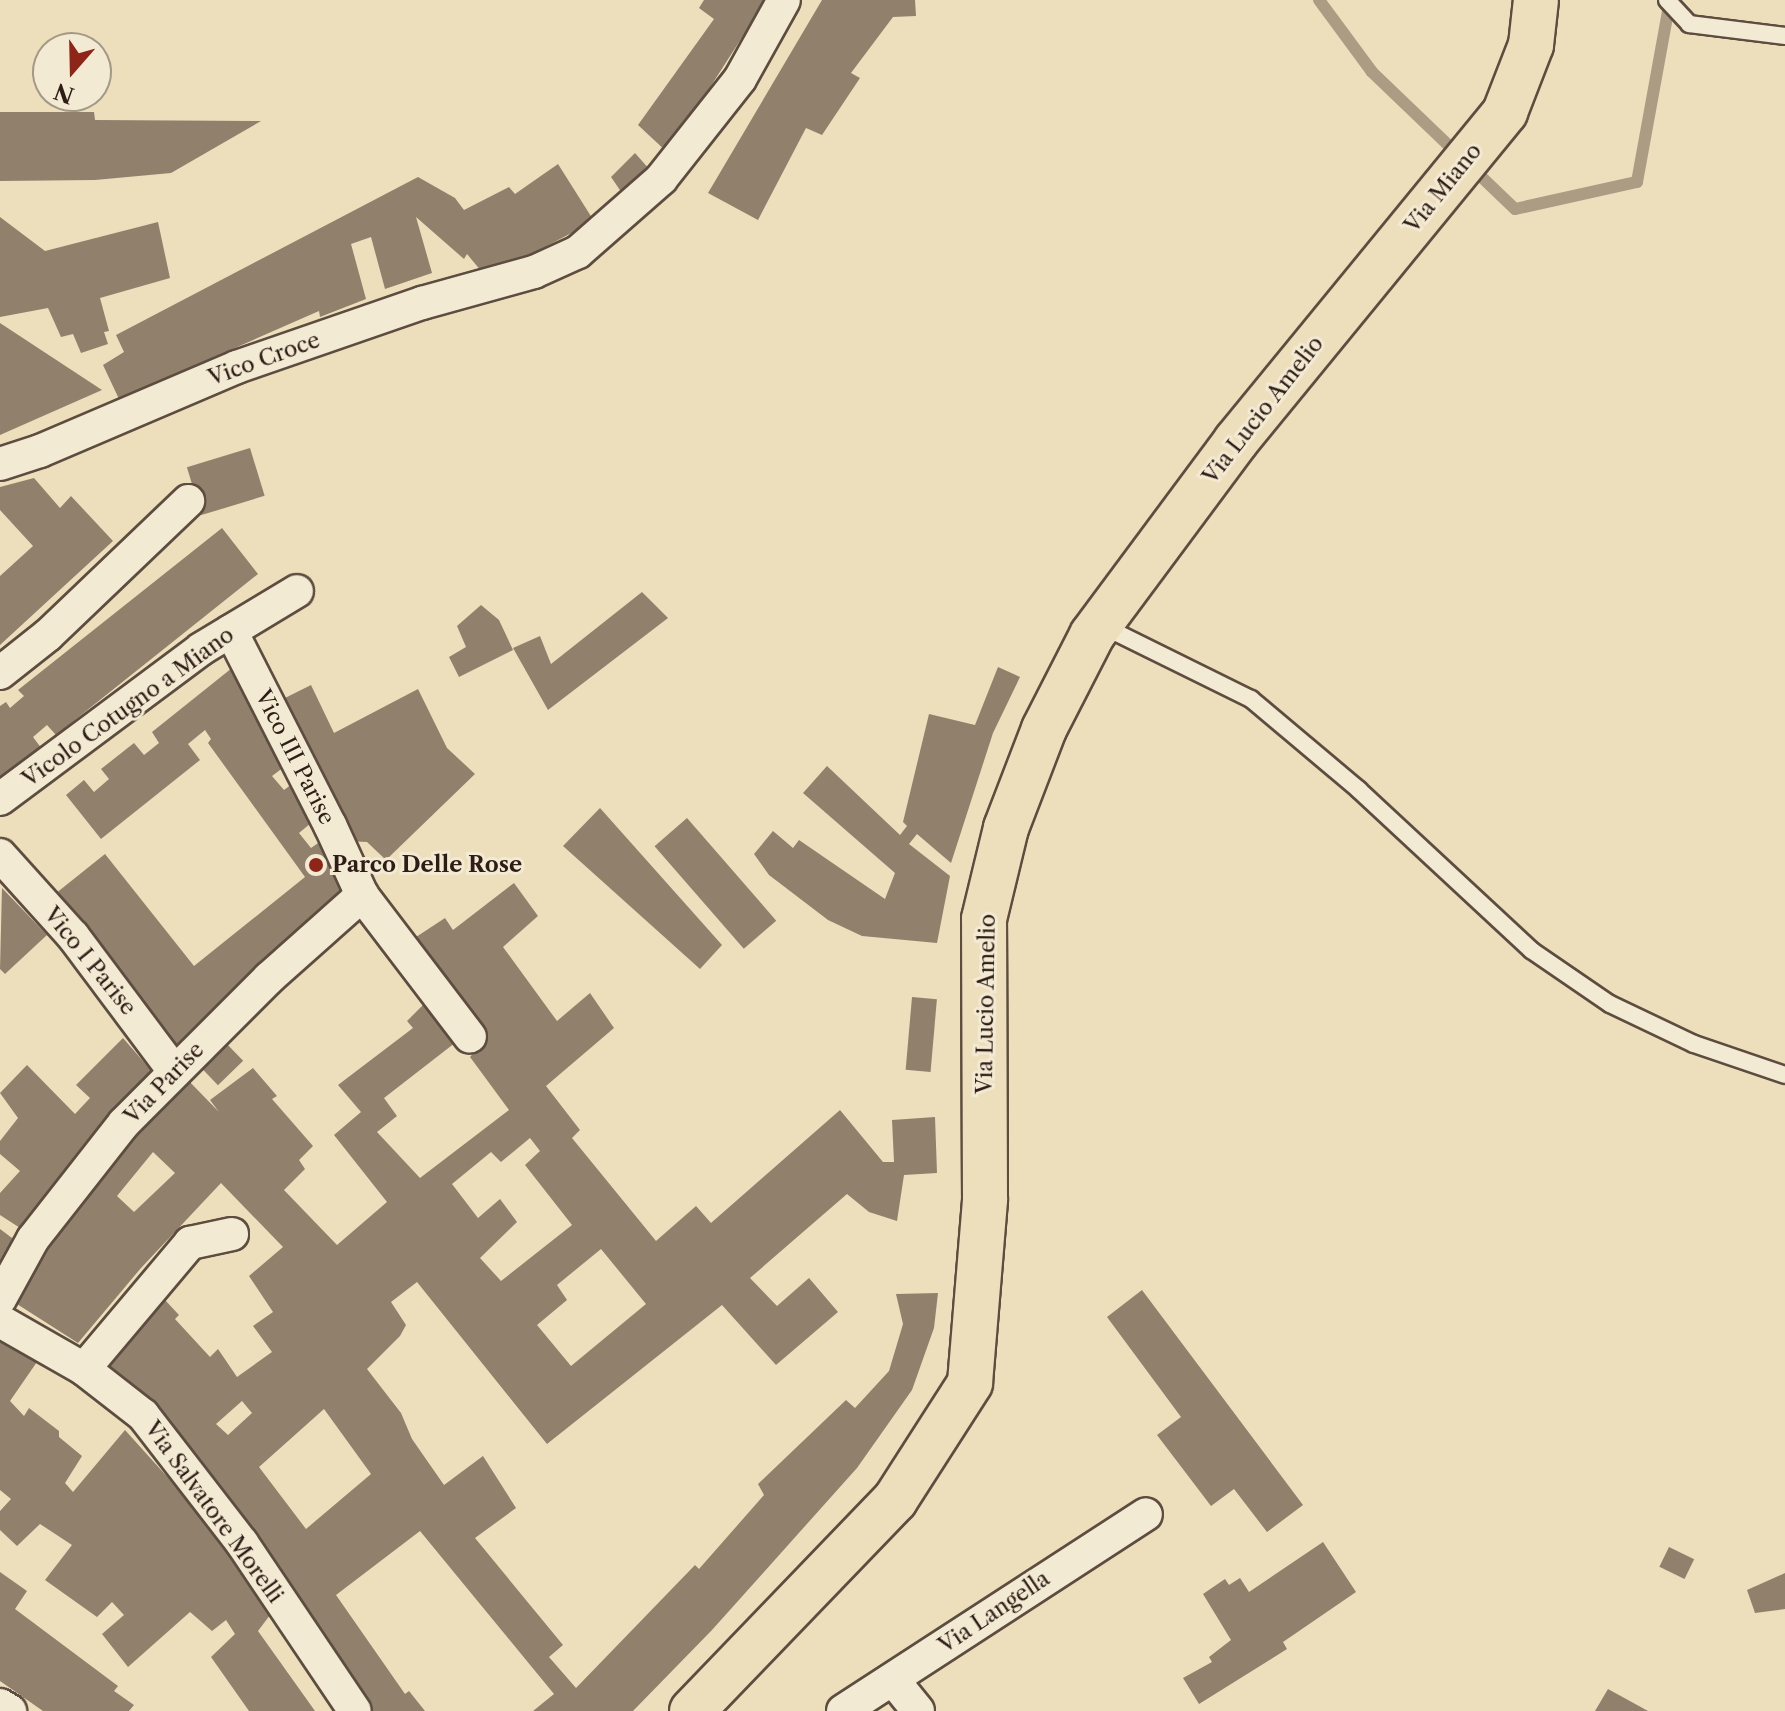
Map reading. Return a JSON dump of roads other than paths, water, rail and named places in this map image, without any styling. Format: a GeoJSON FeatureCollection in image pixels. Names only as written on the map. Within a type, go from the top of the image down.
{"type":"FeatureCollection","features":[{"type":"Feature","properties":{"kind":"main road","name":"Via Miano"},"geometry":{"type":"LineString","coordinates":[[1380,264],[1505,112],[1531,45],[1536,0]]}},
{"type":"Feature","properties":{"kind":"main road","name":"Via Lucio Amelio"},"geometry":{"type":"LineString","coordinates":[[692,1711],[895,1500],[970,1383],[985,1199],[984,919],[1006,828],[1044,729],[1100,624],[1236,441],[1380,264]]}},
{"type":"Feature","properties":{"kind":"street","name":"Vico Croce"},"geometry":{"type":"LineString","coordinates":[[0,464],[40,451],[237,367],[422,303],[534,272],[578,252],[661,179],[740,79],[784,0]]}},
{"type":"Feature","properties":{"kind":"street"},"geometry":{"type":"LineString","coordinates":[[0,673],[48,635],[188,501]]}},
{"type":"Feature","properties":{"kind":"street","name":"Vicolo Cotugno a Miano"},"geometry":{"type":"LineString","coordinates":[[0,799],[201,649],[297,591]]}},
{"type":"Feature","properties":{"kind":"street","name":"Vico III Parise"},"geometry":{"type":"LineString","coordinates":[[231,631],[330,825],[362,895],[470,1037]]}},
{"type":"Feature","properties":{"kind":"street","name":"Vico I Parise"},"geometry":{"type":"LineString","coordinates":[[0,855],[73,936],[174,1071]]}},
{"type":"Feature","properties":{"kind":"street","name":"Via Parise"},"geometry":{"type":"LineString","coordinates":[[0,1299],[33,1239],[124,1123],[174,1071],[362,895]]}},
{"type":"Feature","properties":{"kind":"street"},"geometry":{"type":"LineString","coordinates":[[84,1369],[190,1243],[232,1234]]}},
{"type":"Feature","properties":{"kind":"street","name":"Via Salvatore Morelli"},"geometry":{"type":"LineString","coordinates":[[0,1321],[84,1369],[143,1415],[242,1543],[355,1711]]}},
{"type":"Feature","properties":{"kind":"street","name":"Via Langella"},"geometry":{"type":"LineString","coordinates":[[843,1711],[894,1681],[1012,1599],[1146,1514]]}},
{"type":"Feature","properties":{"kind":"street"},"geometry":{"type":"LineString","coordinates":[[894,1681],[918,1711]]}},
{"type":"Feature","properties":{"kind":"street"},"geometry":{"type":"LineString","coordinates":[[0,1705],[10,1711]]}},
{"type":"Feature","properties":{"kind":"lane"},"geometry":{"type":"LineString","coordinates":[[1667,0],[1689,24],[1785,36]]}},
{"type":"Feature","properties":{"kind":"lane"},"geometry":{"type":"LineString","coordinates":[[1100,624],[1251,699],[1359,790],[1531,950],[1610,1004],[1694,1044],[1785,1075]]}},
{"type":"Feature","properties":{"kind":"waterway"},"geometry":{"type":"LineString","coordinates":[[1319,0],[1372,72],[1515,209],[1637,182],[1670,0]]}},
{"type":"Feature","properties":{"kind":"place","name":"Parco Delle Rose"},"geometry":{"type":"Point","coordinates":[316,865]}}]}
